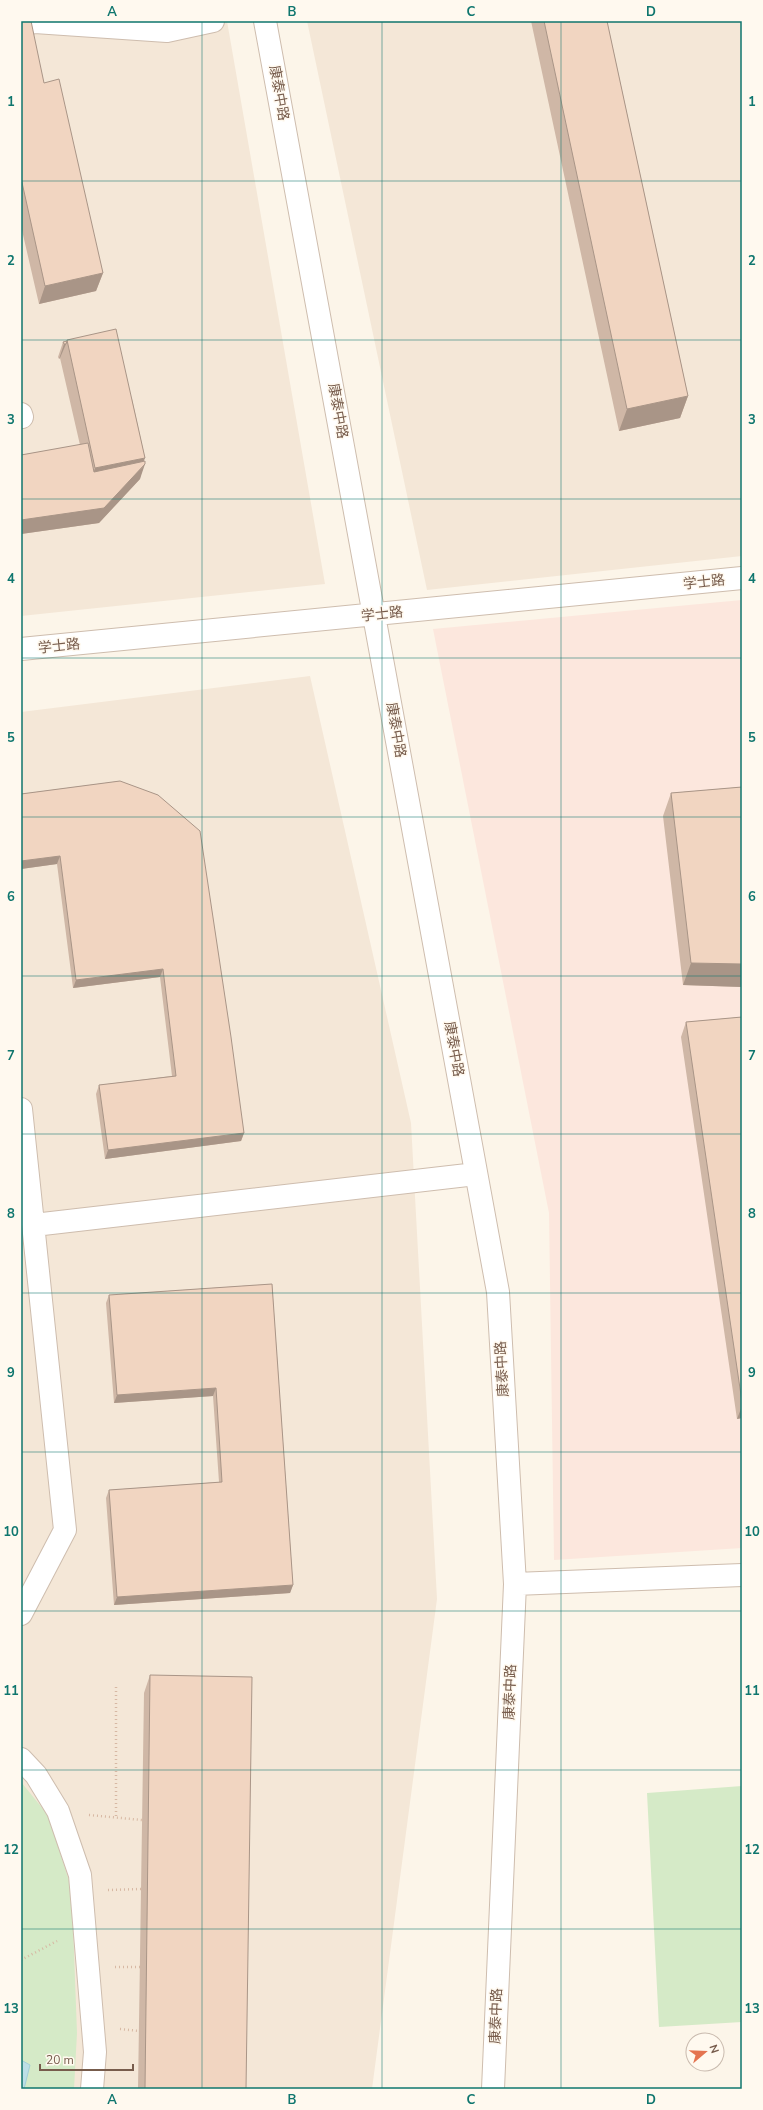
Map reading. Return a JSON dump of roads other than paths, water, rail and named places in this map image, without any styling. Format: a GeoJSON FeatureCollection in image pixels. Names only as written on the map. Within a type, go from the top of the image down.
{"type":"FeatureCollection","features":[{"type":"Feature","properties":{"kind":"street"},"geometry":{"type":"LineString","coordinates":[[21,26],[35,22],[167,31],[213,21]]}},
{"type":"Feature","properties":{"kind":"street","name":"康泰中路"},"geometry":{"type":"LineString","coordinates":[[266,21],[498,1292],[515,1584],[493,2089]]}},
{"type":"Feature","properties":{"kind":"street","name":"学士路"},"geometry":{"type":"LineString","coordinates":[[21,650],[742,578]]}},
{"type":"Feature","properties":{"kind":"street"},"geometry":{"type":"LineString","coordinates":[[21,1109],[65,1530],[21,1614]]}},
{"type":"Feature","properties":{"kind":"street"},"geometry":{"type":"LineString","coordinates":[[34,1225],[476,1174]]}},
{"type":"Feature","properties":{"kind":"street"},"geometry":{"type":"LineString","coordinates":[[515,1584],[742,1575]]}},
{"type":"Feature","properties":{"kind":"street"},"geometry":{"type":"LineString","coordinates":[[21,1759],[36,1776],[58,1811],[80,1875],[95,2052],[92,2089]]}},
{"type":"Feature","properties":{"kind":"water"},"geometry":{"type":"Polygon","coordinates":[[[21,2060],[30,2065],[24,2089],[21,2089],[21,2060]]]}}]}
